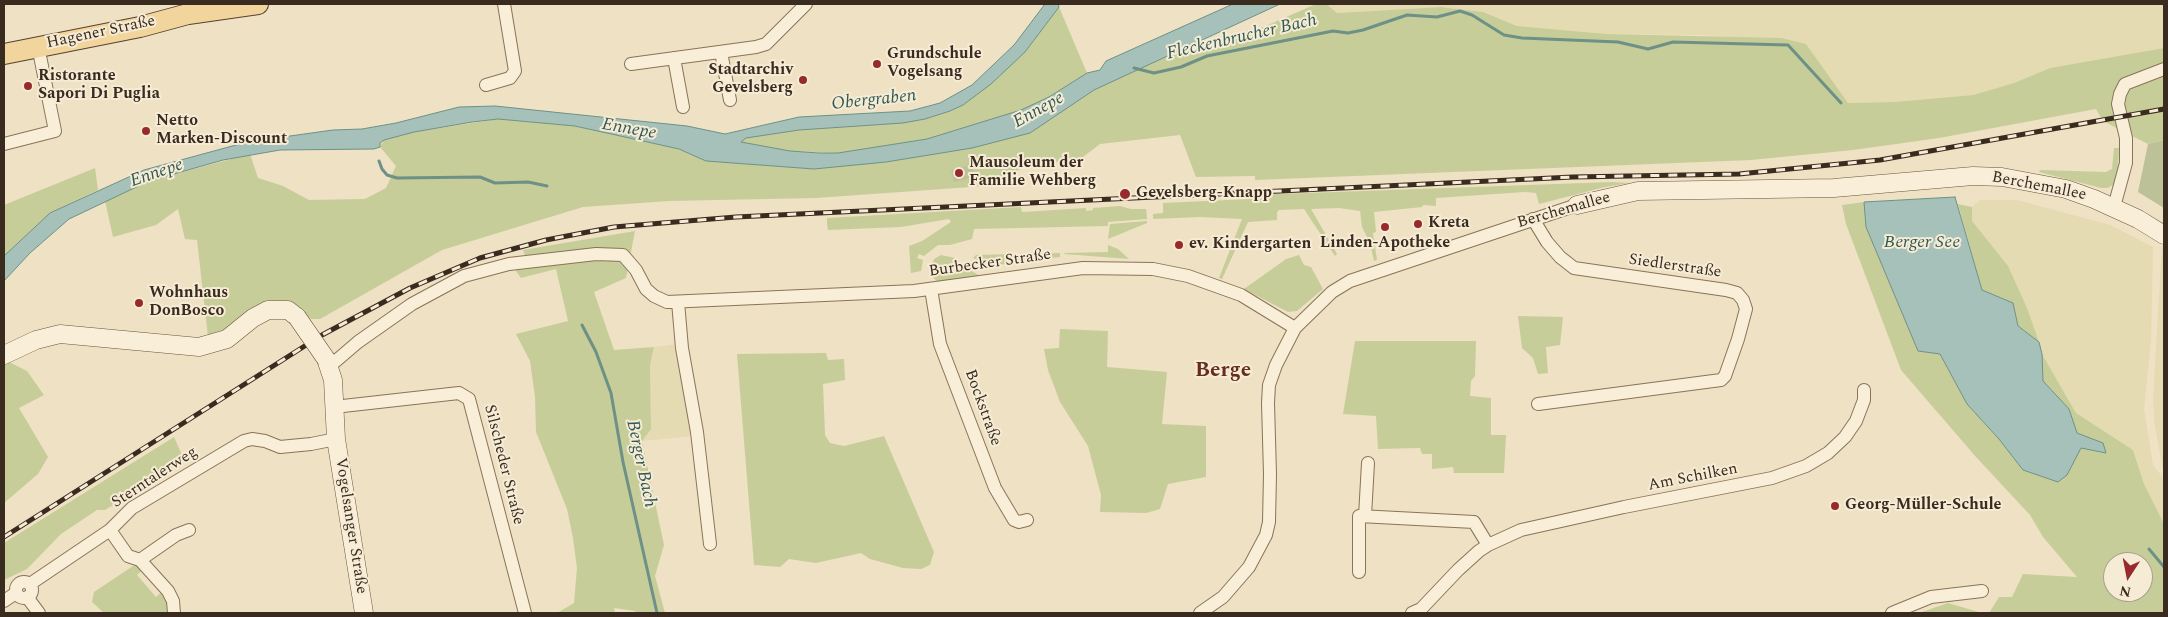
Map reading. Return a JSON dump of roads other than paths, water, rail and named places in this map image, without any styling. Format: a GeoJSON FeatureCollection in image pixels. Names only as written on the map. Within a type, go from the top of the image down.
{"type":"FeatureCollection","features":[{"type":"Feature","properties":{"kind":"main road","name":"Hagener Straße"},"geometry":{"type":"LineString","coordinates":[[4,54],[140,27],[188,14],[258,4]]}},
{"type":"Feature","properties":{"kind":"street"},"geometry":{"type":"LineString","coordinates":[[486,85],[510,78],[515,71],[504,4]]}},
{"type":"Feature","properties":{"kind":"street"},"geometry":{"type":"LineString","coordinates":[[631,64],[766,44],[806,4]]}},
{"type":"Feature","properties":{"kind":"street"},"geometry":{"type":"LineString","coordinates":[[4,144],[55,131],[38,46]]}},
{"type":"Feature","properties":{"kind":"street"},"geometry":{"type":"LineString","coordinates":[[721,52],[730,100]]}},
{"type":"Feature","properties":{"kind":"street"},"geometry":{"type":"LineString","coordinates":[[674,58],[683,107]]}},
{"type":"Feature","properties":{"kind":"street"},"geometry":{"type":"LineString","coordinates":[[2114,207],[2126,163],[2126,138],[2118,104],[2120,94],[2125,84],[2164,69]]}},
{"type":"Feature","properties":{"kind":"street","name":"Berchemallee"},"geometry":{"type":"LineString","coordinates":[[1209,611],[1249,567],[1266,536],[1269,522],[1270,474],[1269,385],[1276,365],[1295,328],[1332,292],[1350,281],[1577,204],[1638,191],[1834,188],[1973,176],[2002,177],[2066,190],[2114,207],[2164,235]]}},
{"type":"Feature","properties":{"kind":"street","name":"Siedlerstraße"},"geometry":{"type":"LineString","coordinates":[[1533,219],[1547,242],[1560,257],[1574,268],[1726,290],[1737,293],[1743,300],[1746,309],[1725,376],[1721,380],[1538,404]]}},
{"type":"Feature","properties":{"kind":"street","name":"Burbecker Straße"},"geometry":{"type":"LineString","coordinates":[[328,363],[412,304],[464,276],[509,264],[596,254],[623,255],[636,270],[646,289],[654,296],[667,302],[931,289],[1068,269],[1100,267],[1153,269],[1188,276],[1241,295],[1295,328]]}},
{"type":"Feature","properties":{"kind":"street","name":"Bockstraße"},"geometry":{"type":"LineString","coordinates":[[931,289],[940,344],[996,488],[1014,520],[1019,522],[1027,520]]}},
{"type":"Feature","properties":{"kind":"street"},"geometry":{"type":"LineString","coordinates":[[678,302],[682,348],[697,432],[710,544]]}},
{"type":"Feature","properties":{"kind":"street","name":"Vogelsanger Straße"},"geometry":{"type":"LineString","coordinates":[[4,355],[36,340],[60,334],[199,347],[227,339],[253,318],[268,310],[288,310],[298,317],[328,363],[334,384],[336,438],[364,613]]}},
{"type":"Feature","properties":{"kind":"street","name":"Am Schilken"},"geometry":{"type":"LineString","coordinates":[[1412,613],[1421,609],[1458,570],[1488,545],[1529,528],[1624,507],[1756,482],[1806,466],[1828,453],[1845,437],[1856,421],[1864,400],[1864,390]]}},
{"type":"Feature","properties":{"kind":"street","name":"Silscheder Straße"},"geometry":{"type":"LineString","coordinates":[[334,408],[459,393],[470,399],[525,613]]}},
{"type":"Feature","properties":{"kind":"street","name":"Vogelsanger Straße"},"geometry":{"type":"LineString","coordinates":[[280,447],[311,444],[336,438]]}},
{"type":"Feature","properties":{"kind":"street","name":"Sterntalerweg"},"geometry":{"type":"LineString","coordinates":[[22,595],[32,591],[30,584],[110,530],[132,508],[239,444],[252,439],[265,441],[280,447]]}},
{"type":"Feature","properties":{"kind":"street"},"geometry":{"type":"LineString","coordinates":[[1365,516],[1368,463]]}},
{"type":"Feature","properties":{"kind":"street"},"geometry":{"type":"LineString","coordinates":[[1359,572],[1359,516],[1474,522],[1488,545]]}},
{"type":"Feature","properties":{"kind":"street"},"geometry":{"type":"LineString","coordinates":[[110,530],[128,556],[140,560],[168,591],[178,613]]}},
{"type":"Feature","properties":{"kind":"street"},"geometry":{"type":"LineString","coordinates":[[140,560],[176,534],[190,530]]}},
{"type":"Feature","properties":{"kind":"street"},"geometry":{"type":"LineString","coordinates":[[1892,613],[1931,597],[1982,591]]}},
{"type":"Feature","properties":{"kind":"street"},"geometry":{"type":"LineString","coordinates":[[4,601],[22,595],[39,613]]}},
{"type":"Feature","properties":{"kind":"water","name":"Ennepe"},"geometry":{"type":"Polygon","coordinates":[[[1045,4],[1058,4],[1059,7],[1025,52],[991,84],[963,105],[950,111],[925,119],[903,123],[799,130],[746,138],[741,142],[790,151],[838,153],[927,139],[1021,110],[1049,97],[1087,73],[1100,70],[1106,61],[1233,4],[1280,4],[1094,90],[1030,133],[972,148],[886,162],[814,169],[706,161],[679,149],[575,126],[498,119],[472,122],[414,132],[384,140],[380,143],[380,147],[374,149],[280,150],[223,160],[149,181],[69,219],[30,253],[4,281],[4,256],[50,213],[144,170],[247,142],[333,130],[362,129],[396,123],[459,107],[495,106],[687,126],[725,134],[799,117],[910,111],[940,103],[972,85],[1014,45],[1045,4]]]}},
{"type":"Feature","properties":{"kind":"water","name":"Berger See"},"geometry":{"type":"Polygon","coordinates":[[[1955,197],[1982,290],[2013,303],[2018,326],[2039,342],[2042,354],[2043,381],[2069,409],[2077,433],[2103,443],[2106,453],[2081,448],[2067,475],[2058,482],[2023,470],[1999,439],[1967,404],[1940,354],[1918,351],[1866,227],[1864,202],[1955,197]]]}},
{"type":"Feature","properties":{"kind":"waterway","name":"Fleckenbrucher Bach"},"geometry":{"type":"LineString","coordinates":[[1134,68],[1154,73],[1181,67],[1207,56],[1333,31],[1348,33],[1363,30],[1407,15],[1437,17],[1460,11],[1472,15],[1504,35],[1522,38],[1618,42],[1648,49],[1673,42],[1788,45],[1841,103]]}},
{"type":"Feature","properties":{"kind":"waterway","name":"Berger Bach"},"geometry":{"type":"LineString","coordinates":[[379,161],[387,175],[397,178],[480,177],[495,183],[528,182],[547,186]]}},
{"type":"Feature","properties":{"kind":"waterway","name":"Berger Bach"},"geometry":{"type":"LineString","coordinates":[[582,325],[596,352],[611,393],[623,462],[657,613]]}},
{"type":"Feature","properties":{"kind":"waterway","name":"Fleckenbrucher Bach"},"geometry":{"type":"LineString","coordinates":[[2149,549],[2164,567]]}},
{"type":"Feature","properties":{"kind":"railway"},"geometry":{"type":"LineString","coordinates":[[4,537],[322,335],[410,288],[480,258],[546,240],[614,227],[736,217],[1573,177],[1739,174],[1880,160],[2164,109]]}},
{"type":"Feature","properties":{"kind":"place","name":"Grundschule Vogelsang"},"geometry":{"type":"Point","coordinates":[877,64]}},
{"type":"Feature","properties":{"kind":"place","name":"Stadtarchiv Gevelsberg"},"geometry":{"type":"Point","coordinates":[803,80]}},
{"type":"Feature","properties":{"kind":"place","name":"Ristorante Sapori Di Puglia"},"geometry":{"type":"Point","coordinates":[28,86]}},
{"type":"Feature","properties":{"kind":"place","name":"Netto Marken-Discount"},"geometry":{"type":"Point","coordinates":[146,131]}},
{"type":"Feature","properties":{"kind":"place","name":"Mausoleum der Familie Wehberg"},"geometry":{"type":"Point","coordinates":[959,173]}},
{"type":"Feature","properties":{"kind":"place","name":"Gevelsberg-Knapp"},"geometry":{"type":"Point","coordinates":[1125,194]}},
{"type":"Feature","properties":{"kind":"place","name":"Kreta"},"geometry":{"type":"Point","coordinates":[1418,224]}},
{"type":"Feature","properties":{"kind":"place","name":"Linden-Apotheke"},"geometry":{"type":"Point","coordinates":[1385,227]}},
{"type":"Feature","properties":{"kind":"place","name":"ev. Kindergarten"},"geometry":{"type":"Point","coordinates":[1179,245]}},
{"type":"Feature","properties":{"kind":"place","name":"Wohnhaus DonBosco"},"geometry":{"type":"Point","coordinates":[139,303]}},
{"type":"Feature","properties":{"kind":"place","name":"Georg-Müller-Schule"},"geometry":{"type":"Point","coordinates":[1835,506]}},
{"type":"Feature","properties":{"kind":"district","name":"Berge"},"geometry":{"type":"Point","coordinates":[1223,372]}},
{"type":"Feature","properties":{"kind":"water label","name":"Obergraben"},"geometry":{"type":"Point","coordinates":[874,101]}}]}
